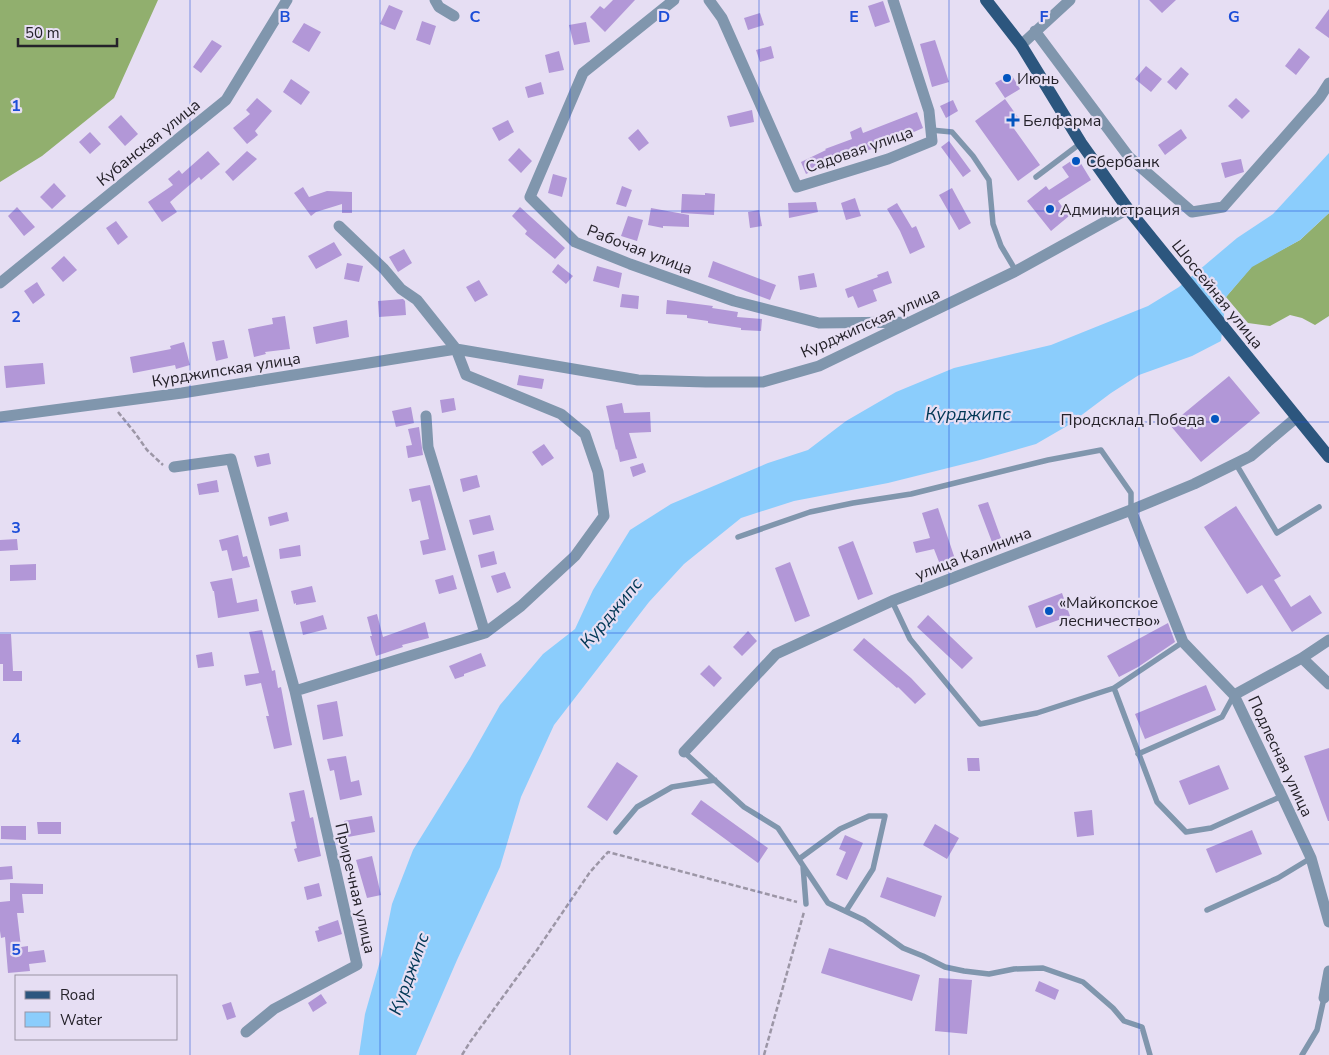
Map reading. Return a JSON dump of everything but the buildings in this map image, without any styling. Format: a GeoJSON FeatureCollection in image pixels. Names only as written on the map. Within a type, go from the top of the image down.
{"type":"FeatureCollection","features":[{"type":"Feature","properties":{"kind":"main road","name":"Шоссейная улица"},"geometry":{"type":"LineString","coordinates":[[986,0],[1021,45],[1081,143],[1128,208],[1329,457]]}},
{"type":"Feature","properties":{"kind":"street","name":"Кубанская улица"},"geometry":{"type":"LineString","coordinates":[[0,283],[226,100],[287,0]]}},
{"type":"Feature","properties":{"kind":"street"},"geometry":{"type":"LineString","coordinates":[[435,0],[439,7],[454,16]]}},
{"type":"Feature","properties":{"kind":"street","name":"Рабочая улица"},"geometry":{"type":"LineString","coordinates":[[674,0],[583,73],[530,198],[575,242],[734,301],[819,322],[913,322]]}},
{"type":"Feature","properties":{"kind":"street","name":"Садовая улица"},"geometry":{"type":"LineString","coordinates":[[709,0],[722,18],[797,187],[888,159],[932,141],[929,111],[893,0]]}},
{"type":"Feature","properties":{"kind":"street"},"geometry":{"type":"LineString","coordinates":[[1021,45],[1070,0]]}},
{"type":"Feature","properties":{"kind":"street"},"geometry":{"type":"LineString","coordinates":[[1035,32],[1129,157],[1192,212],[1223,207],[1320,97],[1329,83]]}},
{"type":"Feature","properties":{"kind":"street","name":"Курджипская улица"},"geometry":{"type":"LineString","coordinates":[[0,417],[182,393],[456,349],[638,380],[763,382],[819,366],[913,322],[1016,271],[1128,208]]}},
{"type":"Feature","properties":{"kind":"street"},"geometry":{"type":"LineString","coordinates":[[295,692],[485,634],[521,606],[576,556],[604,516],[598,472],[584,434],[561,414],[466,375],[456,349],[417,300],[401,289],[384,269],[339,226]]}},
{"type":"Feature","properties":{"kind":"street"},"geometry":{"type":"LineString","coordinates":[[426,416],[428,447],[485,634]]}},
{"type":"Feature","properties":{"kind":"street","name":"улица Калинина"},"geometry":{"type":"LineString","coordinates":[[684,752],[776,654],[892,601],[1194,484],[1251,456],[1297,417]]}},
{"type":"Feature","properties":{"kind":"street","name":"Приречная улица"},"geometry":{"type":"LineString","coordinates":[[174,467],[231,459],[295,692],[357,965],[274,1009],[246,1032]]}},
{"type":"Feature","properties":{"kind":"street","name":"Подлесная улица"},"geometry":{"type":"LineString","coordinates":[[1131,510],[1184,642],[1234,695],[1311,858],[1329,922]]}},
{"type":"Feature","properties":{"kind":"street"},"geometry":{"type":"LineString","coordinates":[[1234,695],[1302,658],[1329,640]]}},
{"type":"Feature","properties":{"kind":"street"},"geometry":{"type":"LineString","coordinates":[[1302,658],[1329,684]]}},
{"type":"Feature","properties":{"kind":"street"},"geometry":{"type":"LineString","coordinates":[[1324,998],[1329,971]]}},
{"type":"Feature","properties":{"kind":"lane"},"geometry":{"type":"LineString","coordinates":[[931,130],[952,132],[973,156],[989,180],[993,224],[1001,246],[1016,271]]}},
{"type":"Feature","properties":{"kind":"lane"},"geometry":{"type":"LineString","coordinates":[[1036,177],[1081,143]]}},
{"type":"Feature","properties":{"kind":"lane"},"geometry":{"type":"LineString","coordinates":[[738,537],[810,512],[911,494],[1048,460],[1101,450],[1131,493],[1131,510]]}},
{"type":"Feature","properties":{"kind":"lane"},"geometry":{"type":"LineString","coordinates":[[1236,464],[1277,533],[1319,507]]}},
{"type":"Feature","properties":{"kind":"lane"},"geometry":{"type":"LineString","coordinates":[[892,601],[910,639],[980,724],[1037,713],[1114,688],[1184,642]]}},
{"type":"Feature","properties":{"kind":"lane"},"geometry":{"type":"LineString","coordinates":[[1114,688],[1157,802],[1186,832],[1211,828],[1282,796]]}},
{"type":"Feature","properties":{"kind":"lane"},"geometry":{"type":"LineString","coordinates":[[1138,754],[1222,717],[1234,695]]}},
{"type":"Feature","properties":{"kind":"lane"},"geometry":{"type":"LineString","coordinates":[[684,752],[744,807],[778,828],[828,903],[864,920],[903,948],[945,967],[988,974],[1043,968],[1083,982],[1113,1008],[1124,1022],[1142,1027],[1150,1055]]}},
{"type":"Feature","properties":{"kind":"lane"},"geometry":{"type":"LineString","coordinates":[[616,832],[637,807],[672,787],[716,780]]}},
{"type":"Feature","properties":{"kind":"lane"},"geometry":{"type":"LineString","coordinates":[[799,859],[840,829],[868,816],[885,816],[873,869],[846,911]]}},
{"type":"Feature","properties":{"kind":"lane"},"geometry":{"type":"LineString","coordinates":[[1207,910],[1278,878],[1311,858]]}},
{"type":"Feature","properties":{"kind":"lane"},"geometry":{"type":"LineString","coordinates":[[803,865],[806,904]]}},
{"type":"Feature","properties":{"kind":"lane"},"geometry":{"type":"LineString","coordinates":[[1302,1055],[1317,1030],[1324,998]]}},
{"type":"Feature","properties":{"kind":"path"},"geometry":{"type":"LineString","coordinates":[[110,403],[147,450],[161,464],[174,467]]}},
{"type":"Feature","properties":{"kind":"path"},"geometry":{"type":"LineString","coordinates":[[462,1055],[590,872],[608,852],[806,904],[764,1055]]}},
{"type":"Feature","properties":{"kind":"green space"},"geometry":{"type":"Polygon","coordinates":[[[0,0],[158,0],[114,98],[42,156],[0,182],[0,0]]]}},
{"type":"Feature","properties":{"kind":"green space"},"geometry":{"type":"Polygon","coordinates":[[[1329,213],[1329,316],[1315,325],[1302,318],[1290,315],[1270,326],[1248,323],[1226,297],[1252,266],[1300,240],[1329,213]]]}},
{"type":"Feature","properties":{"kind":"water","name":"Курджипс"},"geometry":{"type":"Polygon","coordinates":[[[1329,153],[1329,213],[1300,240],[1252,267],[1226,297],[1221,341],[1192,356],[1139,375],[1067,426],[1036,444],[888,483],[794,501],[741,518],[684,564],[649,602],[554,725],[521,797],[500,867],[416,1055],[359,1055],[365,1014],[382,954],[392,904],[413,850],[470,758],[500,705],[543,654],[575,629],[593,590],[630,530],[671,504],[768,463],[808,450],[846,421],[896,392],[954,368],[1051,345],[1148,306],[1179,287],[1237,238],[1273,214],[1329,153]]]}},
{"type":"Feature","properties":{"kind":"place","name":"Июнь"},"geometry":{"type":"Point","coordinates":[1007,78]}},
{"type":"Feature","properties":{"kind":"place","name":"Белфарма"},"geometry":{"type":"Point","coordinates":[1013,120]}},
{"type":"Feature","properties":{"kind":"place","name":"Сбербанк"},"geometry":{"type":"Point","coordinates":[1076,161]}},
{"type":"Feature","properties":{"kind":"place","name":"Администрация"},"geometry":{"type":"Point","coordinates":[1050,209]}},
{"type":"Feature","properties":{"kind":"place","name":"Продсклад Победа"},"geometry":{"type":"Point","coordinates":[1215,419]}},
{"type":"Feature","properties":{"kind":"place","name":"«Майкопское лесничество»"},"geometry":{"type":"Point","coordinates":[1049,611]}}]}
